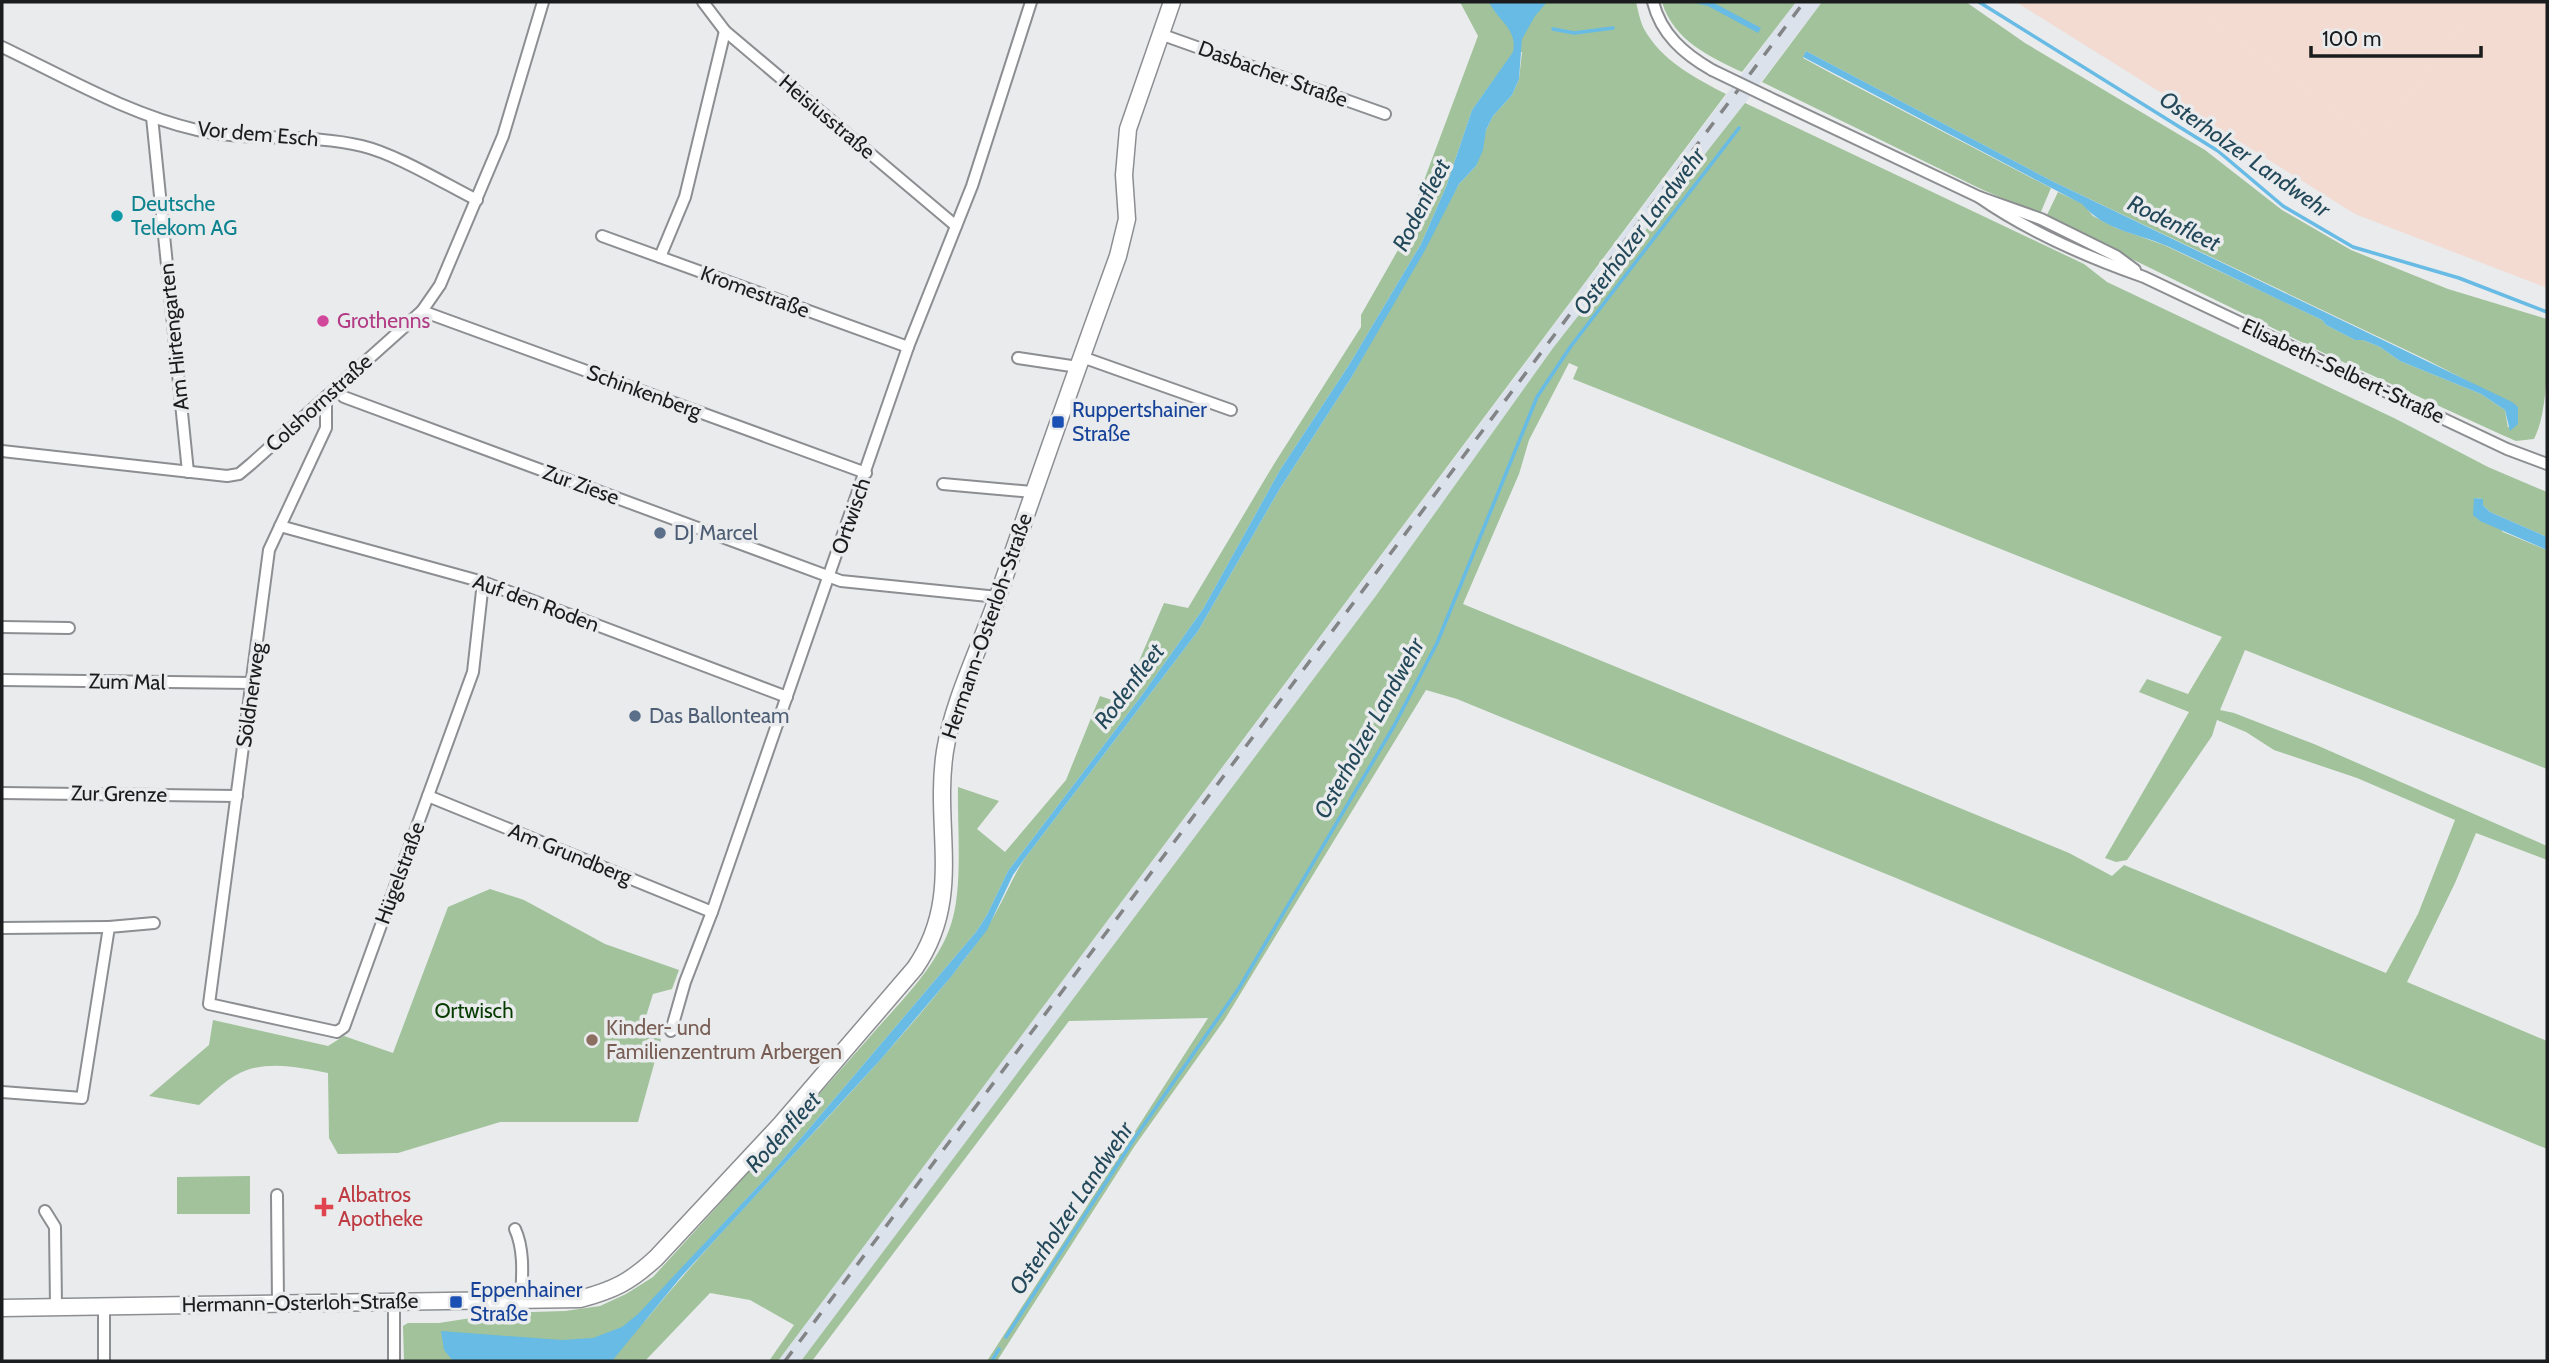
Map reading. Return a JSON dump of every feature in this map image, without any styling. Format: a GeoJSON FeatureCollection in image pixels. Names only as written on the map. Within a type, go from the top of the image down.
{"type":"FeatureCollection","features":[{"type":"Feature","properties":{"kind":"street","name":"Colshornstraße"},"geometry":{"type":"LineString","coordinates":[[2,451],[227,476],[239,474],[422,311],[440,285],[503,136],[543,2]]}},
{"type":"Feature","properties":{"kind":"street","name":"Heisiusstraße"},"geometry":{"type":"LineString","coordinates":[[703,2],[725,31],[956,226]]}},
{"type":"Feature","properties":{"kind":"street","name":"Ortwisch"},"geometry":{"type":"LineString","coordinates":[[671,1031],[685,982],[830,577],[908,347],[972,186],[1031,2]]}},
{"type":"Feature","properties":{"kind":"street","name":"Hermann-Osterloh-Straße"},"geometry":{"type":"LineString","coordinates":[[2,1308],[580,1299],[621,1286],[634,1278],[656,1258],[781,1124],[925,954],[940,919],[943,898],[943,773],[946,745],[1032,492],[1125,233],[1127,205],[1124,174],[1129,128],[1172,2]]}},
{"type":"Feature","properties":{"kind":"street","name":"Elisabeth-Selbert-Straße"},"geometry":{"type":"LineString","coordinates":[[1653,2],[1661,25],[1671,39],[1696,61],[1712,70],[1979,197],[2041,219],[2116,256],[2144,276],[2545,465]]}},
{"type":"Feature","properties":{"kind":"street"},"geometry":{"type":"LineString","coordinates":[[660,257],[685,197],[725,31]]}},
{"type":"Feature","properties":{"kind":"street","name":"Dasbacher Straße"},"geometry":{"type":"LineString","coordinates":[[1160,34],[1385,114]]}},
{"type":"Feature","properties":{"kind":"street","name":"Vor dem Esch"},"geometry":{"type":"LineString","coordinates":[[2,47],[152,117],[199,130],[231,135],[332,140],[365,146],[477,200]]}},
{"type":"Feature","properties":{"kind":"street","name":"Am Hirtengarten"},"geometry":{"type":"LineString","coordinates":[[152,117],[188,472]]}},
{"type":"Feature","properties":{"kind":"street","name":"Kromestraße"},"geometry":{"type":"LineString","coordinates":[[602,236],[908,347]]}},
{"type":"Feature","properties":{"kind":"street","name":"Schinkenberg"},"geometry":{"type":"LineString","coordinates":[[422,311],[866,473]]}},
{"type":"Feature","properties":{"kind":"street"},"geometry":{"type":"LineString","coordinates":[[1018,358],[1080,362],[1231,410]]}},
{"type":"Feature","properties":{"kind":"street","name":"Söldnerweg"},"geometry":{"type":"LineString","coordinates":[[209,1004],[268,550],[326,428],[330,393]]}},
{"type":"Feature","properties":{"kind":"street","name":"Zur Ziese"},"geometry":{"type":"LineString","coordinates":[[330,393],[841,581],[998,597]]}},
{"type":"Feature","properties":{"kind":"street"},"geometry":{"type":"LineString","coordinates":[[2545,465],[2547,451]]}},
{"type":"Feature","properties":{"kind":"street"},"geometry":{"type":"LineString","coordinates":[[943,484],[1032,492]]}},
{"type":"Feature","properties":{"kind":"street","name":"Auf den Roden"},"geometry":{"type":"LineString","coordinates":[[280,526],[483,582],[787,697]]}},
{"type":"Feature","properties":{"kind":"street","name":"Hügelstraße"},"geometry":{"type":"LineString","coordinates":[[209,1004],[337,1032],[344,1027],[473,672],[483,582]]}},
{"type":"Feature","properties":{"kind":"street"},"geometry":{"type":"LineString","coordinates":[[2,627],[69,628]]}},
{"type":"Feature","properties":{"kind":"street","name":"Zum Mal"},"geometry":{"type":"LineString","coordinates":[[2,680],[252,684]]}},
{"type":"Feature","properties":{"kind":"street","name":"Zur Grenze"},"geometry":{"type":"LineString","coordinates":[[2,793],[237,796]]}},
{"type":"Feature","properties":{"kind":"street","name":"Am Grundberg"},"geometry":{"type":"LineString","coordinates":[[428,796],[712,912]]}},
{"type":"Feature","properties":{"kind":"street"},"geometry":{"type":"LineString","coordinates":[[2,928],[109,927],[154,923]]}},
{"type":"Feature","properties":{"kind":"street"},"geometry":{"type":"LineString","coordinates":[[2,1092],[82,1098],[109,927]]}},
{"type":"Feature","properties":{"kind":"street"},"geometry":{"type":"LineString","coordinates":[[277,1195],[278,1303]]}},
{"type":"Feature","properties":{"kind":"street"},"geometry":{"type":"LineString","coordinates":[[46,1211],[55,1227],[56,1306]]}},
{"type":"Feature","properties":{"kind":"street"},"geometry":{"type":"LineString","coordinates":[[515,1229],[520,1239],[521,1301]]}},
{"type":"Feature","properties":{"kind":"street"},"geometry":{"type":"LineString","coordinates":[[394,1303],[394,1361]]}},
{"type":"Feature","properties":{"kind":"street"},"geometry":{"type":"LineString","coordinates":[[104,1306],[104,1361]]}},
{"type":"Feature","properties":{"kind":"shaded area"},"geometry":{"type":"Polygon","coordinates":[[[1796,2],[1822,2],[1553,348],[1375,597],[801,1361],[778,1361],[1796,2]]]}},
{"type":"Feature","properties":{"kind":"shaded area"},"geometry":{"type":"Polygon","coordinates":[[[2016,2],[2186,2],[2376,140],[2479,2],[2547,2],[2547,288],[2355,214],[2016,2]]]}},
{"type":"Feature","properties":{"kind":"shaded area"},"geometry":{"type":"Polygon","coordinates":[[[2186,2],[2479,2],[2376,140],[2186,2]]]}},
{"type":"Feature","properties":{"kind":"green space"},"geometry":{"type":"Polygon","coordinates":[[[1460,2],[1636,2],[1644,29],[1660,50],[1691,75],[1726,94],[778,1361],[769,1361],[794,1325],[750,1300],[710,1293],[645,1361],[404,1361],[403,1326],[408,1323],[439,1323],[503,1313],[565,1311],[600,1306],[653,1277],[913,988],[934,960],[954,915],[959,860],[958,787],[999,801],[977,829],[1005,852],[1066,780],[1100,696],[1121,703],[1164,603],[1188,608],[1274,464],[1361,327],[1361,315],[1398,250],[1478,36],[1460,2]],[[1522,52],[1513,53],[1472,110],[1446,187],[1421,244],[1349,365],[1280,470],[1203,609],[1142,695],[1008,871],[976,932],[779,1164],[639,1314],[645,1321],[875,1066],[949,979],[985,931],[1025,858],[1198,631],[1279,490],[1351,378],[1459,184],[1476,166],[1486,130],[1493,116],[1512,95],[1519,79],[1522,52]]]}},
{"type":"Feature","properties":{"kind":"green space"},"geometry":{"type":"Polygon","coordinates":[[[1662,2],[1796,2],[1742,72],[1694,46],[1675,27],[1662,2]]]}},
{"type":"Feature","properties":{"kind":"green space"},"geometry":{"type":"Polygon","coordinates":[[[1822,2],[1966,2],[2025,43],[2205,150],[2282,210],[2351,250],[2448,289],[2547,319],[2545,398],[2534,439],[2516,441],[2500,434],[2330,356],[2046,217],[2058,192],[2083,204],[2093,216],[2116,228],[2164,245],[2322,320],[2326,325],[2355,340],[2363,340],[2380,347],[2400,361],[2481,394],[2505,410],[2508,428],[2518,407],[2425,359],[2052,181],[1806,51],[1803,58],[2051,188],[2040,214],[1983,190],[1762,82],[1822,2]]]}},
{"type":"Feature","properties":{"kind":"green space"},"geometry":{"type":"Polygon","coordinates":[[[1745,103],[2084,264],[2107,282],[2396,419],[2488,467],[2547,492],[2547,537],[2490,512],[2483,505],[2482,499],[2474,498],[2503,532],[2547,550],[2547,769],[2245,650],[2220,710],[2314,744],[2547,846],[2547,860],[2476,833],[2407,982],[2547,1041],[2547,1149],[1896,878],[1457,699],[1426,690],[1225,1019],[1134,1147],[997,1361],[987,1361],[1208,1018],[1069,1021],[812,1361],[801,1361],[1375,597],[1553,348],[1745,103]],[[1569,363],[1529,440],[1519,474],[1463,604],[2069,853],[2112,876],[2124,865],[2386,973],[2418,914],[2455,820],[2357,778],[2274,750],[2246,732],[2217,720],[2212,736],[2127,860],[2116,862],[2105,858],[2189,712],[2139,692],[2147,679],[2188,694],[2222,637],[1573,379],[1578,367],[1569,363]]]}},
{"type":"Feature","properties":{"kind":"green space"},"geometry":{"type":"Polygon","coordinates":[[[490,889],[524,900],[605,944],[679,970],[672,989],[653,994],[642,1029],[661,1039],[638,1122],[500,1122],[398,1153],[338,1154],[329,1138],[328,1073],[288,1066],[257,1067],[234,1076],[199,1105],[149,1096],[209,1045],[213,1020],[328,1046],[344,1036],[393,1053],[448,907],[490,889]]]}},
{"type":"Feature","properties":{"kind":"green space"},"geometry":{"type":"Polygon","coordinates":[[[250,1176],[250,1214],[177,1214],[177,1177],[250,1176]]]}},
{"type":"Feature","properties":{"kind":"water"},"geometry":{"type":"Polygon","coordinates":[[[1489,2],[1547,2],[1535,16],[1522,39],[1519,79],[1512,95],[1493,116],[1486,130],[1483,150],[1476,166],[1459,184],[1424,252],[1351,378],[1279,490],[1198,631],[1013,875],[987,930],[882,1058],[681,1277],[612,1361],[453,1361],[444,1350],[441,1331],[562,1340],[593,1338],[622,1327],[638,1314],[779,1164],[976,932],[1008,871],[1142,695],[1203,609],[1280,470],[1349,365],[1421,244],[1446,187],[1472,110],[1513,52],[1513,37],[1489,2]]]}},
{"type":"Feature","properties":{"kind":"water"},"geometry":{"type":"Polygon","coordinates":[[[1690,2],[1712,2],[1761,28],[1758,33],[1708,6],[1690,2]]]}},
{"type":"Feature","properties":{"kind":"water"},"geometry":{"type":"Polygon","coordinates":[[[1806,51],[2052,181],[2512,402],[2518,407],[2518,424],[2510,431],[2505,410],[2481,394],[2400,361],[2380,347],[2363,340],[2355,340],[2326,325],[2322,320],[2167,246],[2111,226],[2082,204],[1803,57],[1806,51]]]}},
{"type":"Feature","properties":{"kind":"water"},"geometry":{"type":"Polygon","coordinates":[[[2474,498],[2483,499],[2483,505],[2490,512],[2547,537],[2547,550],[2480,521],[2473,515],[2474,498]]]}},
{"type":"Feature","properties":{"kind":"waterway","name":"Osterholzer Landwehr"},"geometry":{"type":"LineString","coordinates":[[1979,2],[2218,151],[2283,206],[2353,247],[2459,278],[2547,312]]}},
{"type":"Feature","properties":{"kind":"waterway","name":"Rodenfleet"},"geometry":{"type":"LineString","coordinates":[[1553,29],[1574,33],[1613,28]]}},
{"type":"Feature","properties":{"kind":"waterway","name":"Osterholzer Landwehr"},"geometry":{"type":"LineString","coordinates":[[1006,1337],[1134,1139],[1239,988],[1394,726],[1437,643],[1537,397],[1571,346],[1739,128]]}},
{"type":"Feature","properties":{"kind":"waterway","name":"Osterholzer Landwehr"},"geometry":{"type":"LineString","coordinates":[[992,1361],[999,1349]]}},
{"type":"Feature","properties":{"kind":"railway"},"geometry":{"type":"LineString","coordinates":[[785,1361],[1804,2]]}},
{"type":"Feature","properties":{"kind":"place","name":"Deutsche Telekom AG"},"geometry":{"type":"Point","coordinates":[117,216]}},
{"type":"Feature","properties":{"kind":"place","name":"Grothenns"},"geometry":{"type":"Point","coordinates":[323,321]}},
{"type":"Feature","properties":{"kind":"place","name":"Ruppertshainer Straße"},"geometry":{"type":"Point","coordinates":[1058,422]}},
{"type":"Feature","properties":{"kind":"place","name":"DJ Marcel"},"geometry":{"type":"Point","coordinates":[660,533]}},
{"type":"Feature","properties":{"kind":"place","name":"Das Ballonteam"},"geometry":{"type":"Point","coordinates":[635,716]}},
{"type":"Feature","properties":{"kind":"place","name":"Kinder- und Familienzentrum Arbergen"},"geometry":{"type":"Point","coordinates":[592,1040]}},
{"type":"Feature","properties":{"kind":"place","name":"Albatros Apotheke"},"geometry":{"type":"Point","coordinates":[324,1207]}},
{"type":"Feature","properties":{"kind":"place","name":"Eppenhainer Straße"},"geometry":{"type":"Point","coordinates":[456,1302]}}]}
